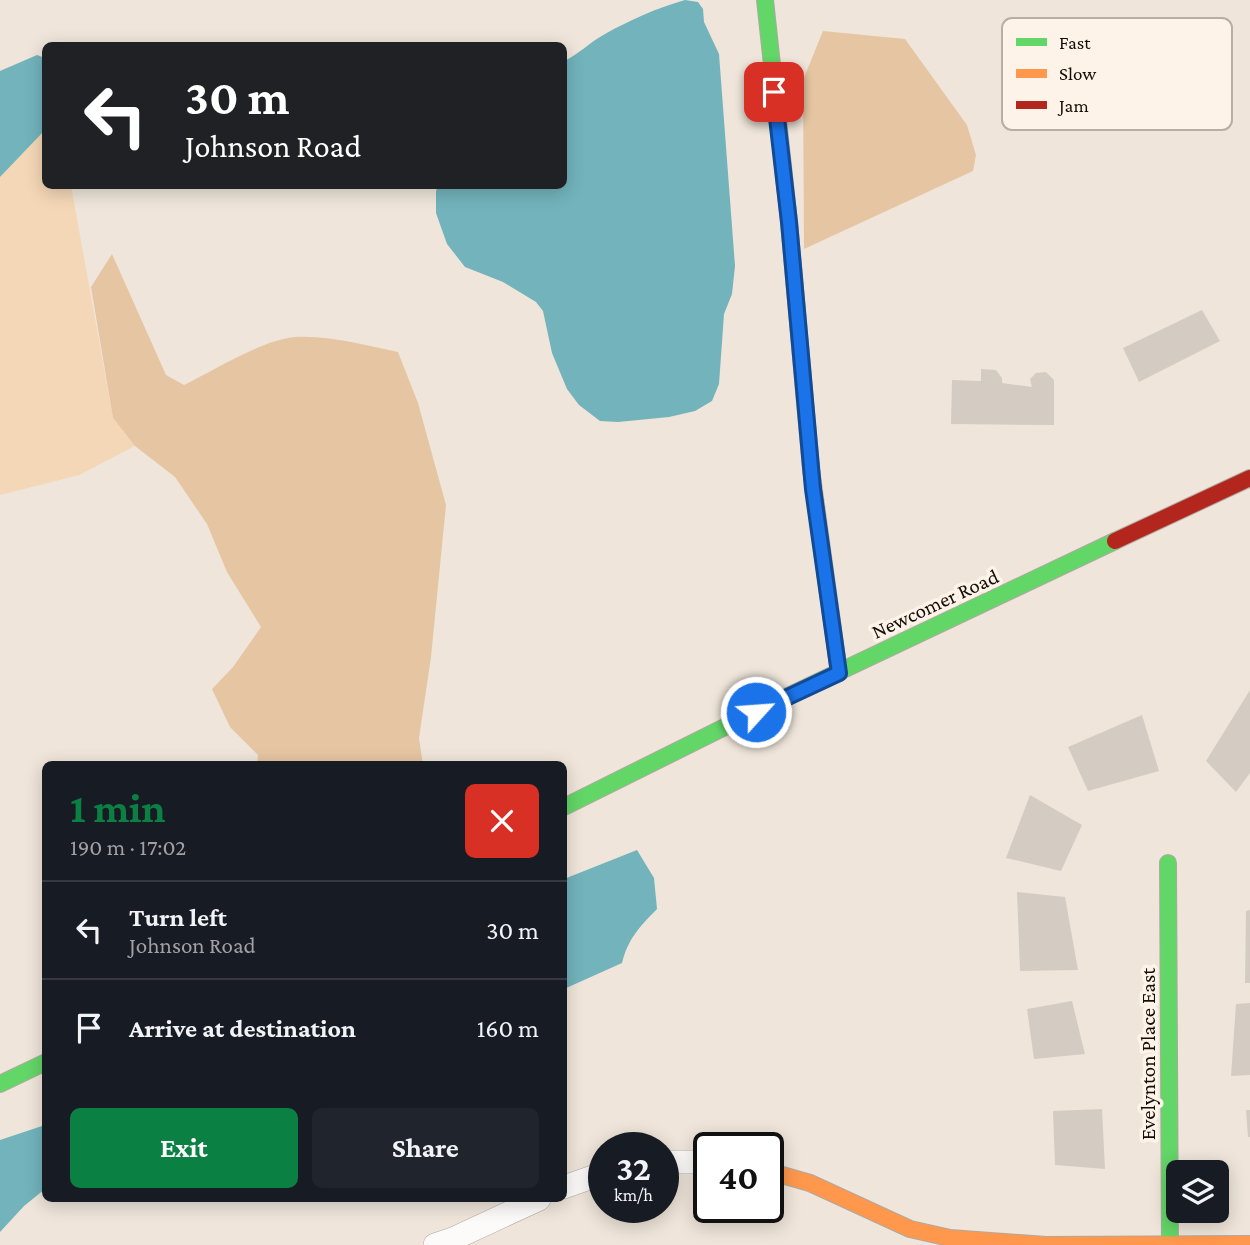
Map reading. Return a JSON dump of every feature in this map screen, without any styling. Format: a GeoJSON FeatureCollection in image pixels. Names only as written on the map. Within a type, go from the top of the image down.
{"type":"FeatureCollection","features":[{"type":"Feature","properties":{"kind":"street"},"geometry":{"type":"LineString","coordinates":[[765,0],[778,141],[789,222],[813,489],[839,673]]}},
{"type":"Feature","properties":{"kind":"street","name":"Newcomer Road"},"geometry":{"type":"LineString","coordinates":[[567,806],[1250,478]]}},
{"type":"Feature","properties":{"kind":"street","name":"Evelynton Place East"},"geometry":{"type":"LineString","coordinates":[[1168,863],[1170,1245]]}},
{"type":"Feature","properties":{"kind":"street"},"geometry":{"type":"LineString","coordinates":[[0,1084],[42,1064]]}},
{"type":"Feature","properties":{"kind":"street"},"geometry":{"type":"LineString","coordinates":[[784,1176],[830,1191],[891,1220],[929,1234],[968,1242],[1011,1245],[1250,1244]]}},
{"type":"Feature","properties":{"kind":"street"},"geometry":{"type":"LineString","coordinates":[[567,1186],[588,1179]]}},
{"type":"Feature","properties":{"kind":"street"},"geometry":{"type":"LineString","coordinates":[[435,1245],[533,1202]]}},
{"type":"Feature","properties":{"kind":"shaded area"},"geometry":{"type":"Polygon","coordinates":[[[823,31],[905,39],[967,125],[976,155],[973,171],[804,249],[803,80],[823,31]]]}},
{"type":"Feature","properties":{"kind":"shaded area"},"geometry":{"type":"Polygon","coordinates":[[[42,133],[42,189],[72,189],[113,418],[135,446],[79,475],[0,495],[0,177],[42,133]]]}},
{"type":"Feature","properties":{"kind":"shaded area"},"geometry":{"type":"Polygon","coordinates":[[[112,254],[166,375],[184,385],[253,350],[282,339],[334,339],[398,352],[418,403],[446,505],[431,657],[419,738],[422,761],[257,761],[258,755],[230,727],[212,689],[233,667],[261,627],[227,572],[207,524],[175,477],[135,446],[113,418],[91,287],[112,254]]]}},
{"type":"Feature","properties":{"kind":"water"},"geometry":{"type":"Polygon","coordinates":[[[685,0],[698,2],[719,54],[735,266],[732,294],[724,314],[719,384],[712,401],[695,411],[669,417],[600,421],[579,405],[567,389],[552,353],[543,311],[536,302],[503,282],[465,267],[447,244],[436,213],[436,191],[567,189],[567,59],[600,37],[654,11],[685,0]]]}},
{"type":"Feature","properties":{"kind":"water"},"geometry":{"type":"Polygon","coordinates":[[[37,55],[42,57],[42,133],[0,177],[0,71],[37,55]]]}},
{"type":"Feature","properties":{"kind":"water"},"geometry":{"type":"Polygon","coordinates":[[[637,850],[654,878],[657,909],[635,933],[622,963],[567,988],[567,878],[637,850]]]}},
{"type":"Feature","properties":{"kind":"water"},"geometry":{"type":"Polygon","coordinates":[[[42,1126],[42,1191],[0,1232],[0,1140],[42,1126]]]}},
{"type":"Feature","properties":{"kind":"building"},"geometry":{"type":"Polygon","coordinates":[[[1202,310],[1220,341],[1139,382],[1123,348],[1202,310]]]}},
{"type":"Feature","properties":{"kind":"building"},"geometry":{"type":"Polygon","coordinates":[[[981,369],[996,370],[1002,383],[1032,387],[1030,379],[1036,373],[1046,372],[1054,380],[1054,425],[951,424],[952,380],[981,381],[981,369]]]}},
{"type":"Feature","properties":{"kind":"building"},"geometry":{"type":"Polygon","coordinates":[[[1250,690],[1250,773],[1236,792],[1206,761],[1250,690]]]}},
{"type":"Feature","properties":{"kind":"building"},"geometry":{"type":"Polygon","coordinates":[[[1142,715],[1159,771],[1088,791],[1068,747],[1142,715]]]}},
{"type":"Feature","properties":{"kind":"building"},"geometry":{"type":"Polygon","coordinates":[[[1030,795],[1082,825],[1061,871],[1006,858],[1030,795]]]}},
{"type":"Feature","properties":{"kind":"building"},"geometry":{"type":"Polygon","coordinates":[[[1017,892],[1065,897],[1078,970],[1020,971],[1017,892]]]}},
{"type":"Feature","properties":{"kind":"building"},"geometry":{"type":"Polygon","coordinates":[[[1250,910],[1250,983],[1245,983],[1246,911],[1250,910]]]}},
{"type":"Feature","properties":{"kind":"building"},"geometry":{"type":"Polygon","coordinates":[[[1072,1001],[1085,1054],[1034,1059],[1027,1009],[1072,1001]]]}},
{"type":"Feature","properties":{"kind":"building"},"geometry":{"type":"Polygon","coordinates":[[[1250,1003],[1250,1075],[1231,1076],[1236,1004],[1250,1003]]]}},
{"type":"Feature","properties":{"kind":"building"},"geometry":{"type":"Polygon","coordinates":[[[1102,1109],[1105,1169],[1055,1165],[1053,1111],[1102,1109]]]}},
{"type":"Feature","properties":{"kind":"building"},"geometry":{"type":"Polygon","coordinates":[[[1246,1110],[1250,1110],[1250,1137],[1248,1137],[1246,1110]]]}},
{"type":"Feature","properties":{"kind":"traffic: fast"},"geometry":{"type":"LineString","coordinates":[[765,0],[789,222],[811,469]]}},
{"type":"Feature","properties":{"kind":"traffic: fast"},"geometry":{"type":"LineString","coordinates":[[567,806],[769,705],[1115,541]]}},
{"type":"Feature","properties":{"kind":"traffic: fast"},"geometry":{"type":"LineString","coordinates":[[1168,863],[1170,1245]]}},
{"type":"Feature","properties":{"kind":"traffic: fast"},"geometry":{"type":"LineString","coordinates":[[0,1084],[42,1064]]}},
{"type":"Feature","properties":{"kind":"traffic: slow"},"geometry":{"type":"LineString","coordinates":[[784,1176],[810,1183],[910,1229],[950,1238],[1046,1245],[1250,1244]]}},
{"type":"Feature","properties":{"kind":"traffic: jam"},"geometry":{"type":"LineString","coordinates":[[811,469],[839,673]]}},
{"type":"Feature","properties":{"kind":"traffic: jam"},"geometry":{"type":"LineString","coordinates":[[1115,541],[1250,478]]}},
{"type":"Feature","properties":{"kind":"route"},"geometry":{"type":"LineString","coordinates":[[756,712],[839,673],[813,489],[789,222],[774,92]]}}]}
